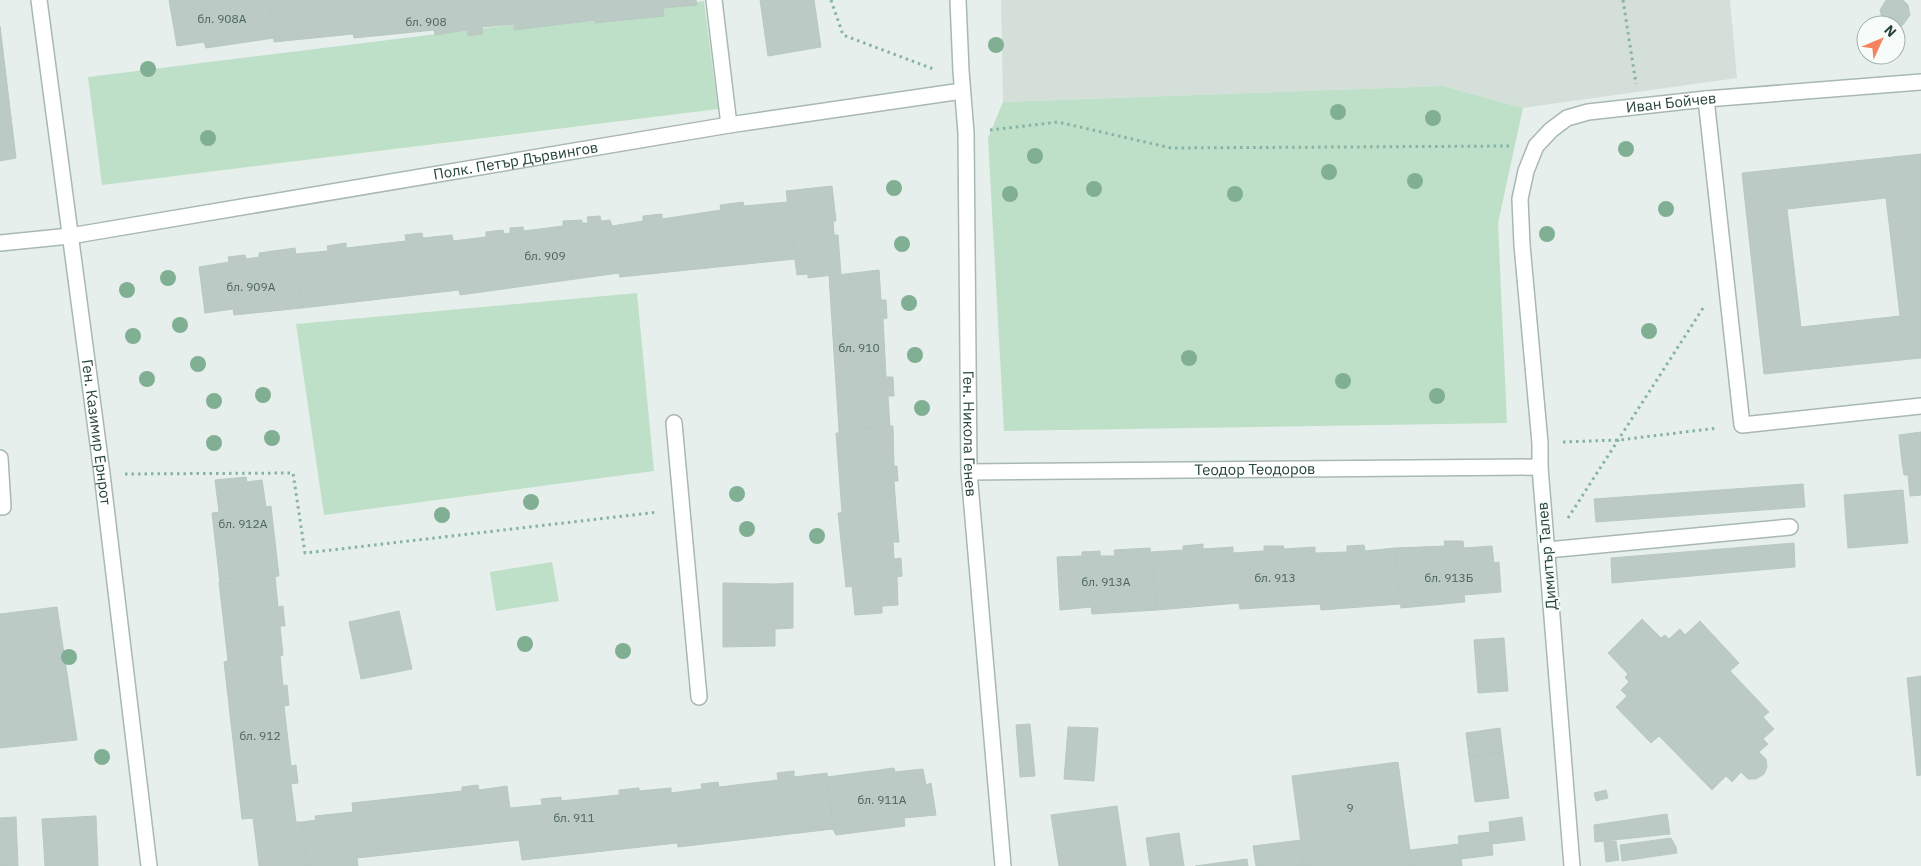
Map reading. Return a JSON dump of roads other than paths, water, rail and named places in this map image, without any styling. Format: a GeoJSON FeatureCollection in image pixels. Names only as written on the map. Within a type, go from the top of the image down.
{"type":"FeatureCollection","features":[{"type":"Feature","properties":{"kind":"street","name":"Ген. Казимир Ернрот"},"geometry":{"type":"LineString","coordinates":[[39,0],[102,474],[150,866]]}},
{"type":"Feature","properties":{"kind":"street"},"geometry":{"type":"LineString","coordinates":[[714,0],[729,124]]}},
{"type":"Feature","properties":{"kind":"street","name":"Ген. Никола Генев"},"geometry":{"type":"LineString","coordinates":[[958,0],[966,133],[969,472],[1003,866]]}},
{"type":"Feature","properties":{"kind":"street","name":"Иван Бойчев"},"geometry":{"type":"LineString","coordinates":[[1522,245],[1520,199],[1526,171],[1536,146],[1551,130],[1567,118],[1588,112],[1706,99],[1921,82]]}},
{"type":"Feature","properties":{"kind":"street","name":"Полк. Петър Дървингов"},"geometry":{"type":"LineString","coordinates":[[0,243],[70,236],[729,124],[962,91]]}},
{"type":"Feature","properties":{"kind":"street"},"geometry":{"type":"LineString","coordinates":[[1706,99],[1742,425],[1921,406]]}},
{"type":"Feature","properties":{"kind":"street","name":"Димитър Талев"},"geometry":{"type":"LineString","coordinates":[[1522,245],[1540,443],[1540,467],[1572,866]]}},
{"type":"Feature","properties":{"kind":"street"},"geometry":{"type":"LineString","coordinates":[[674,423],[680,510],[699,697]]}},
{"type":"Feature","properties":{"kind":"street"},"geometry":{"type":"LineString","coordinates":[[0,458],[3,507],[0,507]]}},
{"type":"Feature","properties":{"kind":"street","name":"Теодор Теодоров"},"geometry":{"type":"LineString","coordinates":[[969,472],[1540,467]]}},
{"type":"Feature","properties":{"kind":"street"},"geometry":{"type":"LineString","coordinates":[[1547,550],[1790,527]]}}]}
